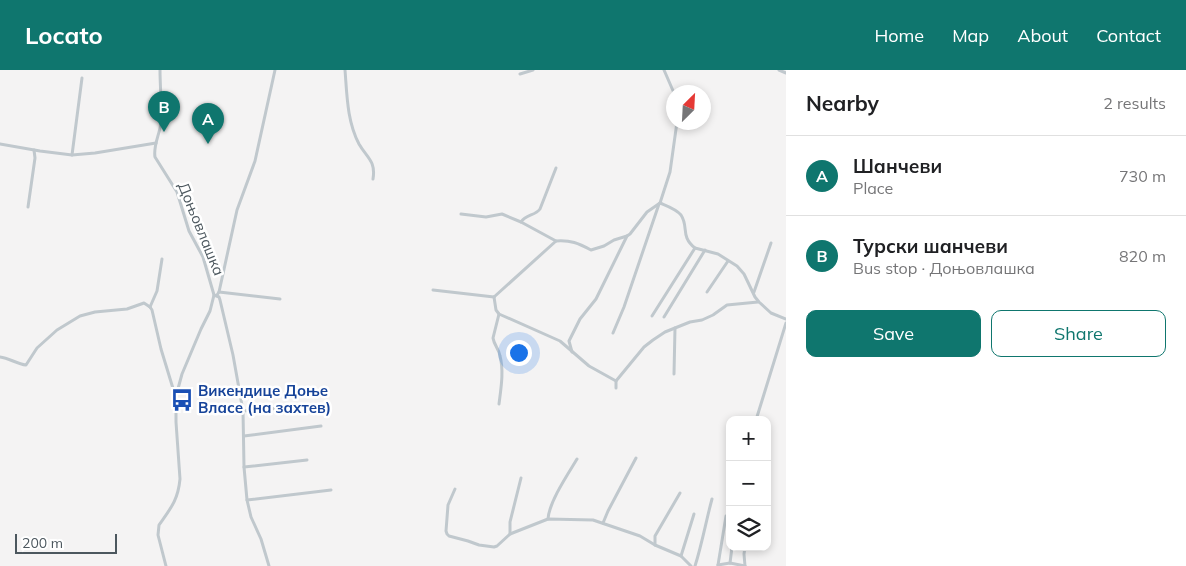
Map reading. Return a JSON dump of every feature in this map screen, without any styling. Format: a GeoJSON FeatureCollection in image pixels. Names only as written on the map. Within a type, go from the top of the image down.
{"type":"FeatureCollection","features":[{"type":"Feature","properties":{"kind":"street","name":"Доњовлашка"},"geometry":{"type":"LineString","coordinates":[[160,70],[161,121],[159,136],[154,150],[155,157],[177,192],[189,231],[203,257],[217,294],[188,360],[176,396],[180,479],[177,497],[159,525],[158,530],[166,566]]}},
{"type":"Feature","properties":{"kind":"street"},"geometry":{"type":"LineString","coordinates":[[269,566],[251,517],[247,500],[244,467],[243,411],[233,356],[217,294],[237,210],[255,161],[275,70]]}},
{"type":"Feature","properties":{"kind":"street"},"geometry":{"type":"LineString","coordinates":[[346,70],[348,106],[353,132],[375,170],[374,179]]}},
{"type":"Feature","properties":{"kind":"street"},"geometry":{"type":"LineString","coordinates":[[520,74],[533,70]]}},
{"type":"Feature","properties":{"kind":"street"},"geometry":{"type":"LineString","coordinates":[[664,70],[671,85]]}},
{"type":"Feature","properties":{"kind":"street"},"geometry":{"type":"LineString","coordinates":[[779,70],[786,73]]}},
{"type":"Feature","properties":{"kind":"street"},"geometry":{"type":"LineString","coordinates":[[72,155],[82,78]]}},
{"type":"Feature","properties":{"kind":"street"},"geometry":{"type":"LineString","coordinates":[[613,333],[624,307],[670,172],[676,130]]}},
{"type":"Feature","properties":{"kind":"street"},"geometry":{"type":"LineString","coordinates":[[0,144],[72,155],[156,143]]}},
{"type":"Feature","properties":{"kind":"street"},"geometry":{"type":"LineString","coordinates":[[28,207],[35,158],[34,150]]}},
{"type":"Feature","properties":{"kind":"street"},"geometry":{"type":"LineString","coordinates":[[521,222],[526,216],[540,210],[556,168]]}},
{"type":"Feature","properties":{"kind":"street"},"geometry":{"type":"LineString","coordinates":[[572,352],[569,341],[576,326],[596,299],[627,236],[647,212],[659,204]]}},
{"type":"Feature","properties":{"kind":"street"},"geometry":{"type":"LineString","coordinates":[[659,204],[676,211],[681,216],[690,244],[695,248],[718,254],[742,271],[759,302],[771,313],[786,319]]}},
{"type":"Feature","properties":{"kind":"street"},"geometry":{"type":"LineString","coordinates":[[461,214],[486,217],[502,214],[556,241],[576,242],[591,250],[627,236]]}},
{"type":"Feature","properties":{"kind":"street"},"geometry":{"type":"LineString","coordinates":[[433,290],[494,297],[556,241]]}},
{"type":"Feature","properties":{"kind":"street"},"geometry":{"type":"LineString","coordinates":[[754,292],[771,243]]}},
{"type":"Feature","properties":{"kind":"street"},"geometry":{"type":"LineString","coordinates":[[652,316],[695,248]]}},
{"type":"Feature","properties":{"kind":"street"},"geometry":{"type":"LineString","coordinates":[[664,317],[705,250]]}},
{"type":"Feature","properties":{"kind":"street"},"geometry":{"type":"LineString","coordinates":[[150,307],[157,291],[162,259]]}},
{"type":"Feature","properties":{"kind":"street"},"geometry":{"type":"LineString","coordinates":[[707,292],[728,261]]}},
{"type":"Feature","properties":{"kind":"street"},"geometry":{"type":"LineString","coordinates":[[217,294],[280,298]]}},
{"type":"Feature","properties":{"kind":"street"},"geometry":{"type":"LineString","coordinates":[[494,297],[498,314],[493,342],[500,354],[502,366],[499,404]]}},
{"type":"Feature","properties":{"kind":"street"},"geometry":{"type":"LineString","coordinates":[[616,388],[616,381],[644,347],[653,340],[690,322],[713,316],[727,305],[759,302]]}},
{"type":"Feature","properties":{"kind":"street"},"geometry":{"type":"LineString","coordinates":[[0,357],[26,365],[37,348],[57,330],[80,316],[95,312],[127,309],[144,303],[152,310],[161,349],[176,396]]}},
{"type":"Feature","properties":{"kind":"street"},"geometry":{"type":"LineString","coordinates":[[498,314],[560,341],[589,366],[616,381]]}},
{"type":"Feature","properties":{"kind":"street"},"geometry":{"type":"LineString","coordinates":[[757,416],[786,323]]}},
{"type":"Feature","properties":{"kind":"street"},"geometry":{"type":"LineString","coordinates":[[674,374],[675,328]]}},
{"type":"Feature","properties":{"kind":"street"},"geometry":{"type":"LineString","coordinates":[[243,411],[307,406]]}},
{"type":"Feature","properties":{"kind":"street"},"geometry":{"type":"LineString","coordinates":[[244,436],[321,426]]}},
{"type":"Feature","properties":{"kind":"street"},"geometry":{"type":"LineString","coordinates":[[604,523],[608,511],[636,458]]}},
{"type":"Feature","properties":{"kind":"street"},"geometry":{"type":"LineString","coordinates":[[548,519],[550,508],[577,459]]}},
{"type":"Feature","properties":{"kind":"street"},"geometry":{"type":"LineString","coordinates":[[244,467],[306,460]]}},
{"type":"Feature","properties":{"kind":"street"},"geometry":{"type":"LineString","coordinates":[[510,534],[510,522],[521,478]]}},
{"type":"Feature","properties":{"kind":"street"},"geometry":{"type":"LineString","coordinates":[[455,489],[448,506],[446,530],[448,536],[479,545],[494,547],[510,534],[548,519],[593,520],[640,536],[655,545],[681,556],[693,566],[700,548],[712,499]]}},
{"type":"Feature","properties":{"kind":"street"},"geometry":{"type":"LineString","coordinates":[[247,500],[330,490]]}},
{"type":"Feature","properties":{"kind":"street"},"geometry":{"type":"LineString","coordinates":[[655,545],[656,536],[680,493]]}},
{"type":"Feature","properties":{"kind":"street"},"geometry":{"type":"LineString","coordinates":[[681,556],[694,514]]}},
{"type":"Feature","properties":{"kind":"street"},"geometry":{"type":"LineString","coordinates":[[726,516],[717,566],[730,563],[745,566],[744,551]]}},
{"type":"Feature","properties":{"kind":"street"},"geometry":{"type":"LineString","coordinates":[[730,563],[732,551]]}},
{"type":"Feature","properties":{"kind":"place","name":"Турски шанчеви"},"geometry":{"type":"Point","coordinates":[164,132]}},
{"type":"Feature","properties":{"kind":"place","name":"Шанчеви"},"geometry":{"type":"Point","coordinates":[208,144]}},
{"type":"Feature","properties":{"kind":"place","name":"Викендице Доње Власе (на захтев)"},"geometry":{"type":"Point","coordinates":[182,400]}}]}
